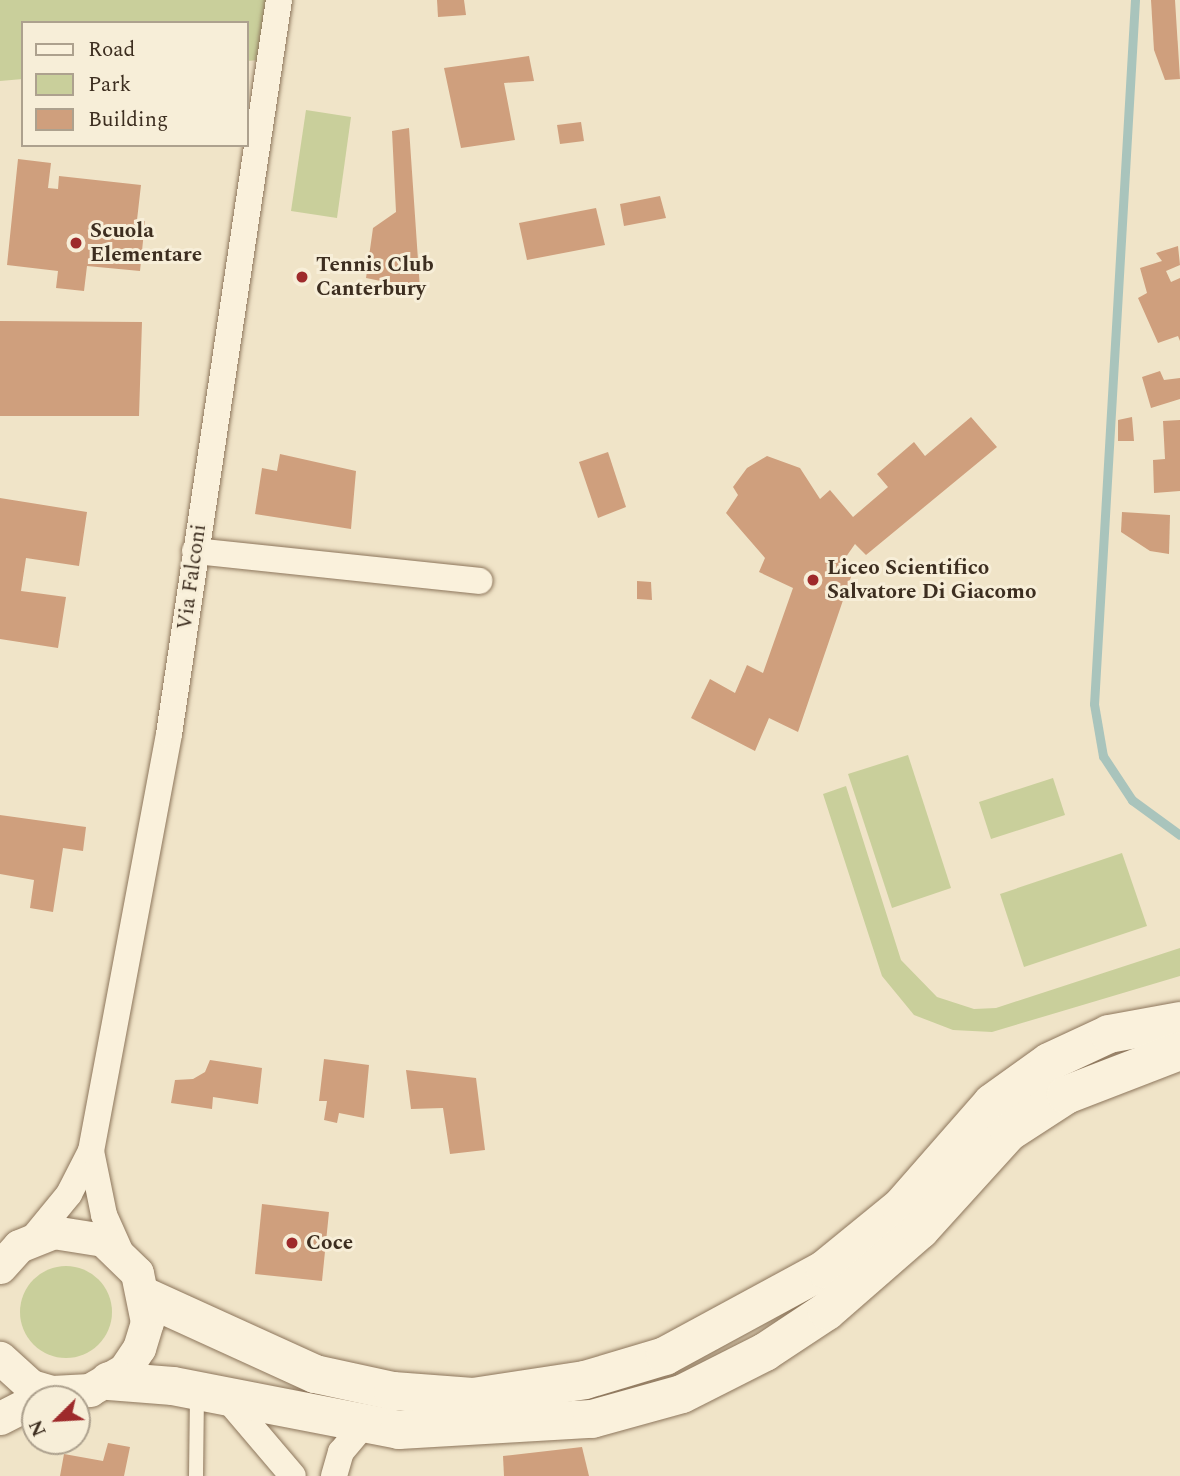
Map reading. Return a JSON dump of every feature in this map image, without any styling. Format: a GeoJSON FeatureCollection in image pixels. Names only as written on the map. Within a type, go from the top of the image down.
{"type":"FeatureCollection","features":[{"type":"Feature","properties":{"kind":"main road"},"geometry":{"type":"LineString","coordinates":[[146,1297],[315,1374],[393,1391],[473,1396],[585,1380],[666,1356],[825,1269],[901,1207],[992,1102],[1049,1062],[1109,1034],[1180,1021]]}},
{"type":"Feature","properties":{"kind":"main road"},"geometry":{"type":"LineString","coordinates":[[109,1381],[210,1393],[363,1426],[458,1431],[592,1419],[682,1394],[765,1352],[827,1311],[920,1230],[1009,1132],[1066,1096],[1180,1052]]}},
{"type":"Feature","properties":{"kind":"street","name":"Via Falconi"},"geometry":{"type":"LineString","coordinates":[[10,1253],[69,1194],[91,1151],[169,734],[279,0]]}},
{"type":"Feature","properties":{"kind":"street"},"geometry":{"type":"LineString","coordinates":[[195,551],[479,581]]}},
{"type":"Feature","properties":{"kind":"street","name":"Via Falconi"},"geometry":{"type":"LineString","coordinates":[[91,1151],[104,1215],[120,1251]]}},
{"type":"Feature","properties":{"kind":"street"},"geometry":{"type":"LineString","coordinates":[[10,1253],[78,1232],[120,1251],[146,1297],[139,1348],[109,1381],[91,1390]]}},
{"type":"Feature","properties":{"kind":"street"},"geometry":{"type":"LineString","coordinates":[[0,1358],[30,1385]]}},
{"type":"Feature","properties":{"kind":"street"},"geometry":{"type":"LineString","coordinates":[[210,1393],[293,1476]]}},
{"type":"Feature","properties":{"kind":"street"},"geometry":{"type":"LineString","coordinates":[[0,1418],[21,1407]]}},
{"type":"Feature","properties":{"kind":"street"},"geometry":{"type":"LineString","coordinates":[[334,1476],[341,1452],[363,1426]]}},
{"type":"Feature","properties":{"kind":"lane"},"geometry":{"type":"LineString","coordinates":[[196,1476],[210,1393]]}},
{"type":"Feature","properties":{"kind":"green space"},"geometry":{"type":"Polygon","coordinates":[[[0,0],[269,0],[261,60],[248,61],[248,21],[21,21],[21,79],[0,81],[0,0]]]}},
{"type":"Feature","properties":{"kind":"green space"},"geometry":{"type":"Polygon","coordinates":[[[306,110],[351,117],[337,218],[291,211],[306,110]]]}},
{"type":"Feature","properties":{"kind":"green space"},"geometry":{"type":"Polygon","coordinates":[[[908,755],[951,888],[892,908],[848,774],[908,755]]]}},
{"type":"Feature","properties":{"kind":"green space"},"geometry":{"type":"Polygon","coordinates":[[[1053,778],[1065,815],[991,839],[979,802],[1053,778]]]}},
{"type":"Feature","properties":{"kind":"green space"},"geometry":{"type":"Polygon","coordinates":[[[846,786],[901,960],[937,997],[974,1009],[996,1008],[1180,948],[1180,976],[992,1032],[953,1030],[914,1015],[882,976],[823,794],[846,786]]]}},
{"type":"Feature","properties":{"kind":"green space"},"geometry":{"type":"Polygon","coordinates":[[[1122,853],[1147,926],[1024,967],[1000,894],[1122,853]]]}},
{"type":"Feature","properties":{"kind":"green space"},"geometry":{"type":"Polygon","coordinates":[[[66,1266],[84,1269],[99,1279],[109,1294],[112,1312],[109,1330],[99,1345],[84,1355],[66,1358],[48,1355],[33,1345],[23,1330],[20,1312],[23,1294],[33,1279],[48,1269],[66,1266]]]}},
{"type":"Feature","properties":{"kind":"building"},"geometry":{"type":"Polygon","coordinates":[[[437,0],[464,0],[466,15],[438,17],[437,0]]]}},
{"type":"Feature","properties":{"kind":"building"},"geometry":{"type":"Polygon","coordinates":[[[1151,0],[1175,0],[1180,79],[1165,80],[1154,50],[1151,0]]]}},
{"type":"Feature","properties":{"kind":"building"},"geometry":{"type":"Polygon","coordinates":[[[529,56],[534,81],[504,83],[515,140],[461,148],[444,68],[529,56]]]}},
{"type":"Feature","properties":{"kind":"building"},"geometry":{"type":"Polygon","coordinates":[[[581,122],[584,141],[560,144],[557,125],[581,122]]]}},
{"type":"Feature","properties":{"kind":"building"},"geometry":{"type":"Polygon","coordinates":[[[409,128],[420,289],[366,278],[373,228],[396,212],[392,131],[409,128]]]}},
{"type":"Feature","properties":{"kind":"building","name":"Scuola Elementare"},"geometry":{"type":"Polygon","coordinates":[[[18,159],[51,163],[48,188],[58,189],[59,176],[141,185],[137,220],[145,221],[140,271],[87,266],[84,291],[56,288],[58,271],[7,265],[18,159]]]}},
{"type":"Feature","properties":{"kind":"building"},"geometry":{"type":"Polygon","coordinates":[[[660,196],[666,218],[624,226],[620,204],[660,196]]]}},
{"type":"Feature","properties":{"kind":"building"},"geometry":{"type":"Polygon","coordinates":[[[596,208],[605,245],[527,260],[519,223],[596,208]]]}},
{"type":"Feature","properties":{"kind":"building"},"geometry":{"type":"Polygon","coordinates":[[[1178,246],[1180,265],[1166,271],[1171,282],[1180,278],[1180,341],[1178,336],[1158,343],[1138,298],[1147,293],[1140,268],[1162,261],[1156,253],[1178,246]]]}},
{"type":"Feature","properties":{"kind":"building"},"geometry":{"type":"Polygon","coordinates":[[[0,321],[142,322],[139,416],[0,416],[0,321]]]}},
{"type":"Feature","properties":{"kind":"building"},"geometry":{"type":"Polygon","coordinates":[[[1160,371],[1164,380],[1180,378],[1180,399],[1151,408],[1142,377],[1160,371]]]}},
{"type":"Feature","properties":{"kind":"building","name":"Liceo Scientifico Salvatore Di Giacomo"},"geometry":{"type":"Polygon","coordinates":[[[971,417],[997,447],[866,555],[855,544],[841,564],[853,571],[798,732],[769,718],[755,751],[691,718],[710,679],[735,693],[747,665],[763,673],[793,588],[759,572],[765,558],[726,513],[738,495],[733,487],[747,468],[767,456],[800,468],[820,499],[830,490],[853,517],[888,487],[877,474],[914,442],[925,456],[971,417]]]}},
{"type":"Feature","properties":{"kind":"building"},"geometry":{"type":"Polygon","coordinates":[[[1132,417],[1134,441],[1118,441],[1118,420],[1132,417]]]}},
{"type":"Feature","properties":{"kind":"building"},"geometry":{"type":"Polygon","coordinates":[[[1180,420],[1180,491],[1154,493],[1153,460],[1165,459],[1163,421],[1180,420]]]}},
{"type":"Feature","properties":{"kind":"building"},"geometry":{"type":"Polygon","coordinates":[[[608,452],[626,507],[598,518],[579,462],[608,452]]]}},
{"type":"Feature","properties":{"kind":"building"},"geometry":{"type":"Polygon","coordinates":[[[280,454],[356,471],[351,529],[255,514],[262,468],[277,471],[280,454]]]}},
{"type":"Feature","properties":{"kind":"building"},"geometry":{"type":"Polygon","coordinates":[[[0,498],[87,512],[79,566],[26,558],[21,591],[66,597],[58,648],[0,639],[0,498]]]}},
{"type":"Feature","properties":{"kind":"building"},"geometry":{"type":"Polygon","coordinates":[[[1122,512],[1170,515],[1169,554],[1150,551],[1121,532],[1122,512]]]}},
{"type":"Feature","properties":{"kind":"building"},"geometry":{"type":"Polygon","coordinates":[[[637,581],[651,582],[652,600],[637,599],[637,581]]]}},
{"type":"Feature","properties":{"kind":"building"},"geometry":{"type":"Polygon","coordinates":[[[0,815],[86,827],[83,851],[63,848],[53,912],[30,908],[34,880],[0,874],[0,815]]]}},
{"type":"Feature","properties":{"kind":"building"},"geometry":{"type":"Polygon","coordinates":[[[324,1059],[369,1065],[364,1118],[339,1113],[337,1123],[324,1120],[327,1101],[319,1101],[324,1059]]]}},
{"type":"Feature","properties":{"kind":"building"},"geometry":{"type":"Polygon","coordinates":[[[210,1060],[262,1068],[258,1104],[213,1097],[212,1109],[171,1103],[175,1080],[193,1079],[205,1072],[210,1060]]]}},
{"type":"Feature","properties":{"kind":"building"},"geometry":{"type":"Polygon","coordinates":[[[406,1070],[476,1078],[485,1150],[450,1154],[443,1108],[411,1109],[406,1070]]]}},
{"type":"Feature","properties":{"kind":"building","name":"Coce"},"geometry":{"type":"Polygon","coordinates":[[[262,1204],[329,1212],[322,1281],[255,1274],[262,1204]]]}},
{"type":"Feature","properties":{"kind":"building"},"geometry":{"type":"Polygon","coordinates":[[[108,1443],[130,1447],[124,1476],[60,1476],[64,1455],[103,1461],[108,1443]]]}},
{"type":"Feature","properties":{"kind":"building"},"geometry":{"type":"Polygon","coordinates":[[[582,1447],[589,1476],[504,1476],[503,1456],[582,1447]]]}},
{"type":"Feature","properties":{"kind":"waterway"},"geometry":{"type":"LineString","coordinates":[[1135,0],[1094,704],[1103,756],[1132,800],[1180,835]]}},
{"type":"Feature","properties":{"kind":"place","name":"Scuola Elementare"},"geometry":{"type":"Point","coordinates":[76,243]}},
{"type":"Feature","properties":{"kind":"place","name":"Tennis Club Canterbury"},"geometry":{"type":"Point","coordinates":[302,277]}},
{"type":"Feature","properties":{"kind":"place","name":"Liceo Scientifico Salvatore Di Giacomo"},"geometry":{"type":"Point","coordinates":[813,580]}},
{"type":"Feature","properties":{"kind":"place","name":"Coce"},"geometry":{"type":"Point","coordinates":[292,1243]}}]}
